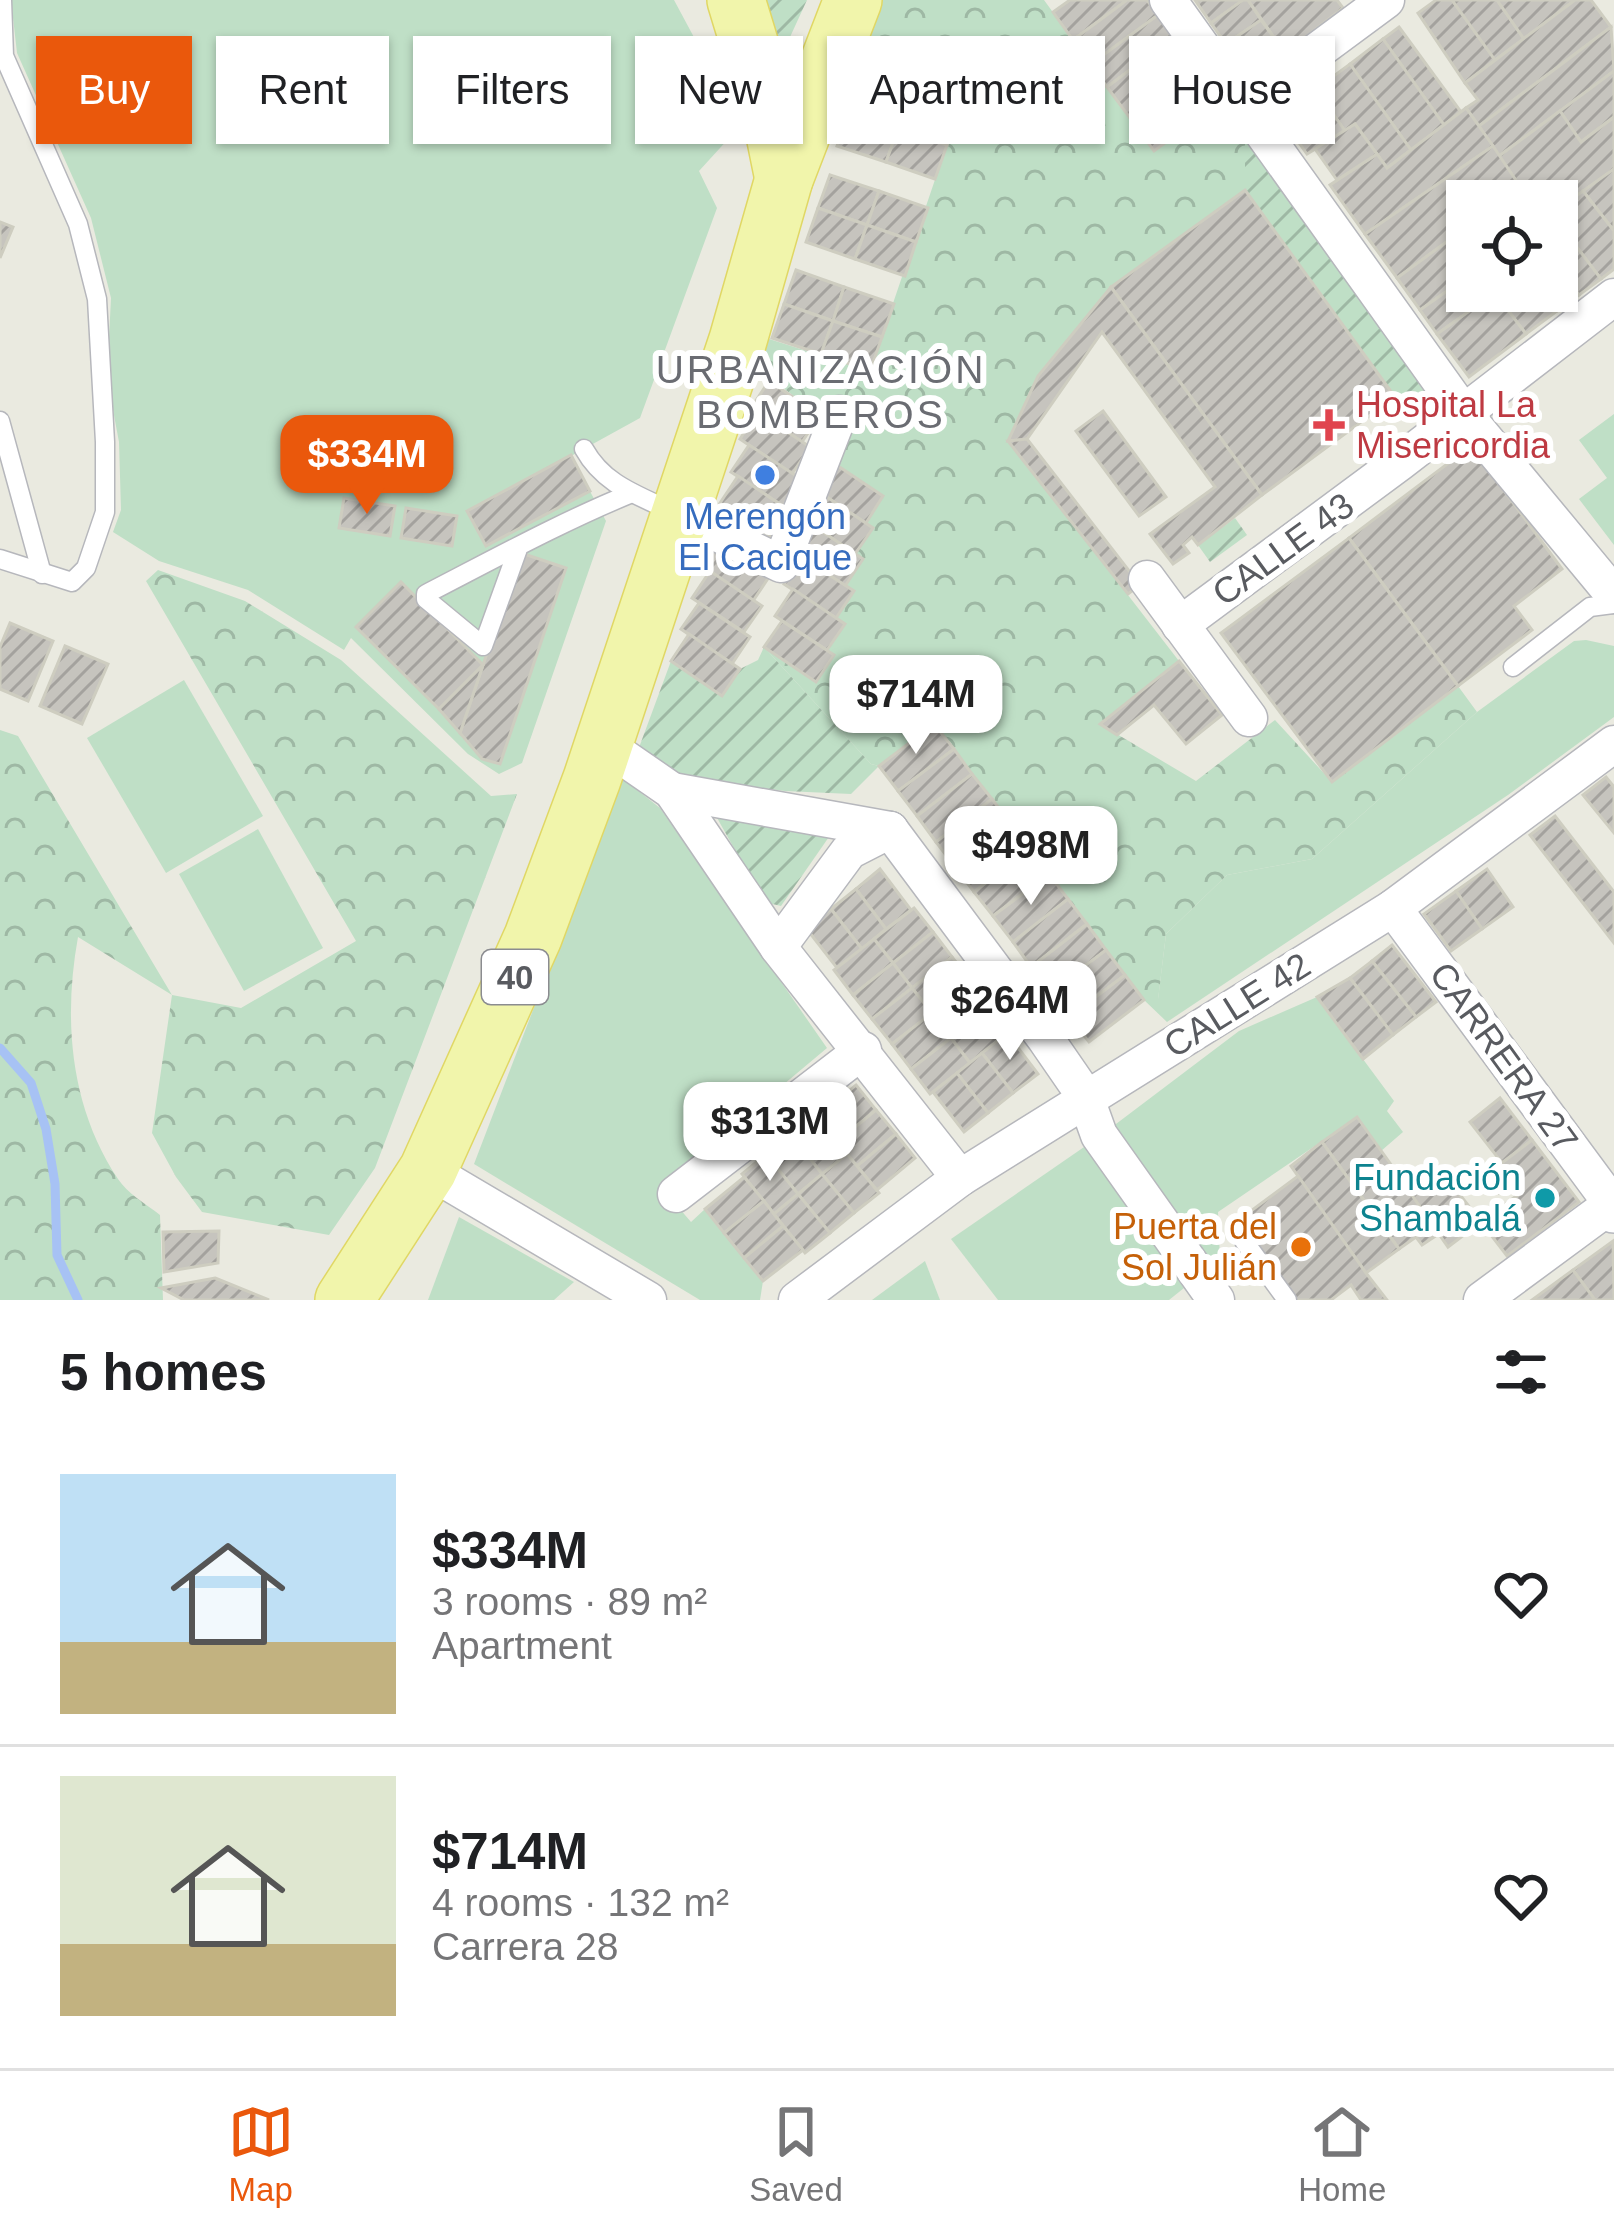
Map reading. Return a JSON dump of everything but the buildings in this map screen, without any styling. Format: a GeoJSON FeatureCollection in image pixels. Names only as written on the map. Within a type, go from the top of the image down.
{"type":"FeatureCollection","features":[{"type":"Feature","properties":{"kind":"main road","name":"40"},"geometry":{"type":"LineString","coordinates":[[736,0],[771,115],[784,179]]}},
{"type":"Feature","properties":{"kind":"main road","name":"40"},"geometry":{"type":"LineString","coordinates":[[344,1300],[428,1170],[533,937],[604,744],[655,503],[738,340],[784,179],[853,0]]}},
{"type":"Feature","properties":{"kind":"main road","name":"40"},"geometry":{"type":"LineString","coordinates":[[395,1300],[428,1170]]}},
{"type":"Feature","properties":{"kind":"street"},"geometry":{"type":"LineString","coordinates":[[1168,0],[1194,36]]}},
{"type":"Feature","properties":{"kind":"street"},"geometry":{"type":"LineString","coordinates":[[1335,38],[1386,0]]}},
{"type":"Feature","properties":{"kind":"street"},"geometry":{"type":"LineString","coordinates":[[1272,144],[1464,414],[1614,595]]}},
{"type":"Feature","properties":{"kind":"street","name":"CALLE 43"},"geometry":{"type":"LineString","coordinates":[[1180,625],[1614,297]]}},
{"type":"Feature","properties":{"kind":"street"},"geometry":{"type":"LineString","coordinates":[[655,503],[781,564],[839,414]]}},
{"type":"Feature","properties":{"kind":"street"},"geometry":{"type":"LineString","coordinates":[[1147,579],[1249,718]]}},
{"type":"Feature","properties":{"kind":"street"},"geometry":{"type":"LineString","coordinates":[[604,744],[672,790],[778,947],[960,1178]]}},
{"type":"Feature","properties":{"kind":"street","name":"CALLE 42"},"geometry":{"type":"LineString","coordinates":[[797,1300],[960,1178],[1393,908],[1614,744]]}},
{"type":"Feature","properties":{"kind":"street"},"geometry":{"type":"LineString","coordinates":[[672,790],[890,830],[1085,1096],[1099,1135],[1216,1300]]}},
{"type":"Feature","properties":{"kind":"street"},"geometry":{"type":"LineString","coordinates":[[778,947],[849,851],[890,830]]}},
{"type":"Feature","properties":{"kind":"street","name":"CARRERA 27"},"geometry":{"type":"LineString","coordinates":[[1393,908],[1613,1204]]}},
{"type":"Feature","properties":{"kind":"street"},"geometry":{"type":"LineString","coordinates":[[676,1193],[863,1050]]}},
{"type":"Feature","properties":{"kind":"street"},"geometry":{"type":"LineString","coordinates":[[428,1170],[648,1300]]}},
{"type":"Feature","properties":{"kind":"street"},"geometry":{"type":"LineString","coordinates":[[1482,1300],[1613,1204]]}},
{"type":"Feature","properties":{"kind":"lane"},"geometry":{"type":"LineString","coordinates":[[0,560],[72,583],[86,568],[105,512],[97,298],[78,224],[4,56],[2,0]]}},
{"type":"Feature","properties":{"kind":"lane"},"geometry":{"type":"LineString","coordinates":[[0,421],[42,574]]}},
{"type":"Feature","properties":{"kind":"lane"},"geometry":{"type":"LineString","coordinates":[[584,449],[595,469],[655,503]]}},
{"type":"Feature","properties":{"kind":"lane"},"geometry":{"type":"LineString","coordinates":[[519,546],[483,646],[426,599],[426,594],[519,546],[655,503]]}},
{"type":"Feature","properties":{"kind":"lane"},"geometry":{"type":"LineString","coordinates":[[1513,667],[1590,607],[1614,604]]}},
{"type":"Feature","properties":{"kind":"lane"},"geometry":{"type":"LineString","coordinates":[[1244,1241],[1287,1300]]}},
{"type":"Feature","properties":{"kind":"green space"},"geometry":{"type":"Polygon","coordinates":[[[11,0],[674,0],[693,36],[635,36],[635,144],[724,144],[699,171],[717,208],[640,418],[571,456],[606,521],[522,763],[499,774],[468,754],[351,638],[344,650],[248,590],[159,561],[113,532],[121,510],[119,442],[107,378],[111,298],[91,218],[58,144],[192,144],[192,36],[36,36],[36,95],[17,53],[11,0]]]}},
{"type":"Feature","properties":{"kind":"green space"},"geometry":{"type":"Polygon","coordinates":[[[761,0],[807,0],[790,36],[777,36],[761,0]]]}},
{"type":"Feature","properties":{"kind":"green space"},"geometry":{"type":"Polygon","coordinates":[[[870,0],[1044,0],[1070,36],[855,36],[870,0]]]}},
{"type":"Feature","properties":{"kind":"green space"},"geometry":{"type":"Polygon","coordinates":[[[1105,84],[1129,117],[1129,144],[1149,144],[1153,150],[1162,144],[1245,144],[1245,190],[1111,288],[1038,376],[1008,440],[1179,661],[1100,724],[1196,781],[1275,720],[1332,782],[1458,686],[1477,712],[1312,859],[1227,875],[1166,934],[1158,1000],[1144,1000],[935,724],[879,766],[871,764],[764,647],[815,681],[844,624],[836,618],[853,592],[845,586],[863,560],[855,554],[873,528],[866,523],[883,496],[825,457],[820,415],[743,359],[753,334],[870,371],[947,144],[1105,144],[1105,84]]]}},
{"type":"Feature","properties":{"kind":"green space"},"geometry":{"type":"Polygon","coordinates":[[[1245,144],[1255,144],[1424,380],[1430,404],[1409,421],[1391,401],[1394,397],[1245,190],[1245,144]]]}},
{"type":"Feature","properties":{"kind":"green space"},"geometry":{"type":"Polygon","coordinates":[[[1614,414],[1614,545],[1579,499],[1607,478],[1579,440],[1614,414]]]}},
{"type":"Feature","properties":{"kind":"green space"},"geometry":{"type":"Polygon","coordinates":[[[1235,518],[1247,535],[1210,562],[1198,545],[1235,518]]]}},
{"type":"Feature","properties":{"kind":"green space"},"geometry":{"type":"Polygon","coordinates":[[[158,570],[245,601],[341,660],[491,796],[517,794],[375,1168],[329,1235],[202,1212],[152,1133],[172,995],[241,1008],[356,941],[146,581],[158,570]]]}},
{"type":"Feature","properties":{"kind":"green space"},"geometry":{"type":"Polygon","coordinates":[[[1574,641],[1614,646],[1614,717],[1508,795],[1167,1022],[1144,1000],[1158,999],[1166,934],[1227,875],[1312,859],[1477,712],[1574,641]]]}},
{"type":"Feature","properties":{"kind":"green space"},"geometry":{"type":"Polygon","coordinates":[[[764,647],[871,764],[879,766],[851,794],[676,777],[637,753],[671,661],[722,695],[740,669],[758,660],[764,647]]]}},
{"type":"Feature","properties":{"kind":"green space"},"geometry":{"type":"Polygon","coordinates":[[[184,680],[263,816],[166,873],[87,738],[184,680]]]}},
{"type":"Feature","properties":{"kind":"green space"},"geometry":{"type":"Polygon","coordinates":[[[0,730],[18,736],[172,995],[78,937],[71,1031],[80,1093],[118,1179],[160,1215],[163,1300],[0,1300],[0,730]]]}},
{"type":"Feature","properties":{"kind":"green space"},"geometry":{"type":"Polygon","coordinates":[[[622,778],[660,808],[827,1048],[661,1187],[691,1222],[705,1209],[763,1281],[760,1300],[700,1300],[474,1164],[622,778]]]}},
{"type":"Feature","properties":{"kind":"green space"},"geometry":{"type":"Polygon","coordinates":[[[716,816],[831,834],[781,906],[764,902],[716,816]]]}},
{"type":"Feature","properties":{"kind":"green space"},"geometry":{"type":"Polygon","coordinates":[[[258,829],[323,948],[244,991],[179,874],[258,829]]]}},
{"type":"Feature","properties":{"kind":"green space"},"geometry":{"type":"Polygon","coordinates":[[[1317,997],[1394,1101],[1387,1111],[1403,1132],[1381,1151],[1356,1118],[1218,1212],[1220,1260],[1213,1267],[1112,1127],[1239,1031],[1317,997]]]}},
{"type":"Feature","properties":{"kind":"green space"},"geometry":{"type":"Polygon","coordinates":[[[1087,1145],[1184,1288],[1169,1300],[998,1300],[951,1239],[1087,1145]]]}},
{"type":"Feature","properties":{"kind":"green space"},"geometry":{"type":"Polygon","coordinates":[[[459,1217],[574,1282],[554,1300],[428,1300],[459,1217]]]}},
{"type":"Feature","properties":{"kind":"green space"},"geometry":{"type":"Polygon","coordinates":[[[925,1261],[940,1300],[872,1300],[925,1261]]]}},
{"type":"Feature","properties":{"kind":"waterway"},"geometry":{"type":"LineString","coordinates":[[0,1048],[31,1083],[46,1129],[55,1184],[57,1255],[78,1300]]}},
{"type":"Feature","properties":{"kind":"place","name":"Hospital La Misericordia"},"geometry":{"type":"Point","coordinates":[1329,425]}},
{"type":"Feature","properties":{"kind":"place","name":"Merengón El Cacique"},"geometry":{"type":"Point","coordinates":[765,475]}},
{"type":"Feature","properties":{"kind":"place","name":"Fundación Shambalá"},"geometry":{"type":"Point","coordinates":[1545,1198]}},
{"type":"Feature","properties":{"kind":"place","name":"Puerta del Sol Julián"},"geometry":{"type":"Point","coordinates":[1301,1247]}},
{"type":"Feature","properties":{"kind":"district","name":"URBANIZACIÓN BOMBEROS"},"geometry":{"type":"Point","coordinates":[821,392]}}]}
